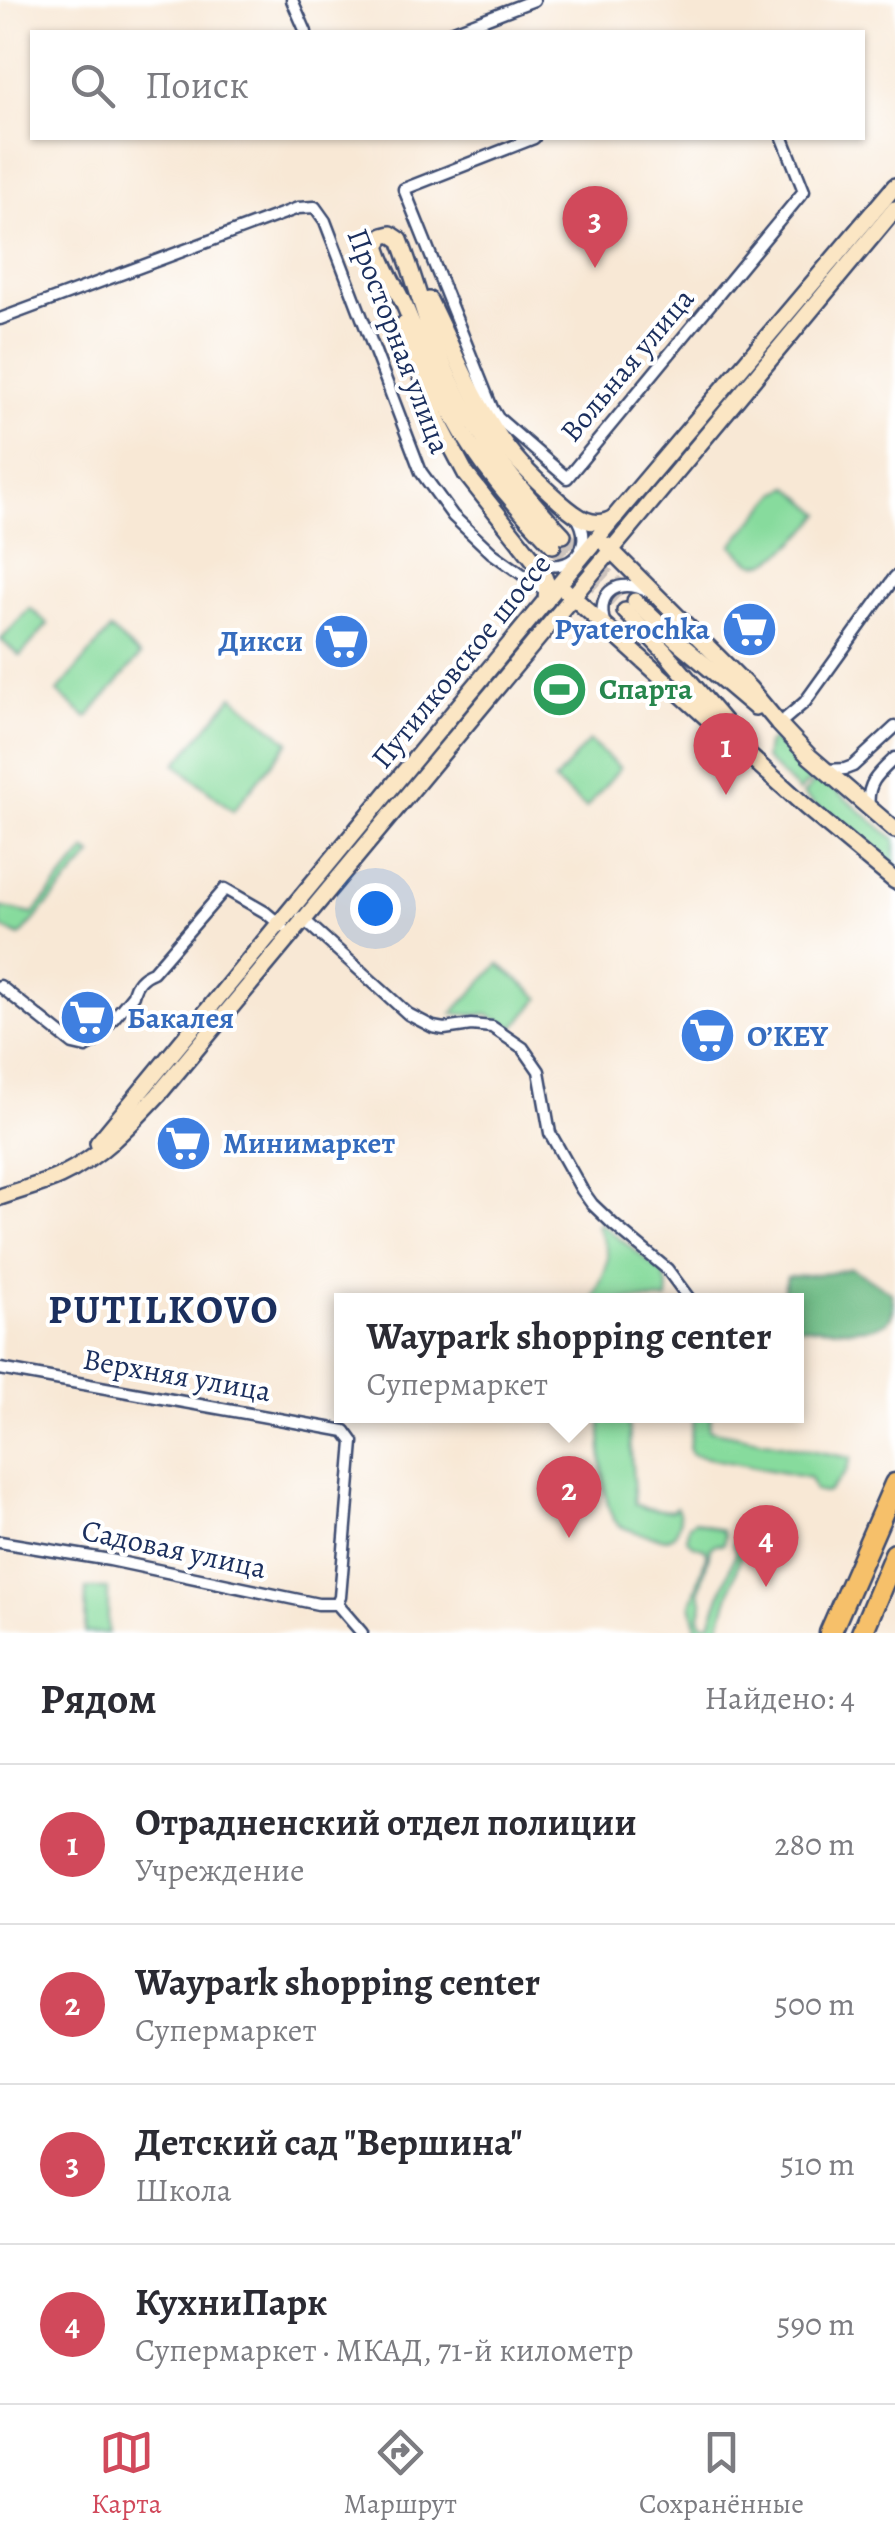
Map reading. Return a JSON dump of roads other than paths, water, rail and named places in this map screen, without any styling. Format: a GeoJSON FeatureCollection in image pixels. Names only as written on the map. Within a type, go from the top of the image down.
{"type":"FeatureCollection","features":[{"type":"Feature","properties":{"kind":"highway"},"geometry":{"type":"LineString","coordinates":[[830,1633],[895,1484]]}},
{"type":"Feature","properties":{"kind":"highway"},"geometry":{"type":"LineString","coordinates":[[862,1633],[895,1554]]}},
{"type":"Feature","properties":{"kind":"street"},"geometry":{"type":"LineString","coordinates":[[292,0],[305,30]]}},
{"type":"Feature","properties":{"kind":"street"},"geometry":{"type":"LineString","coordinates":[[457,30],[534,0]]}},
{"type":"Feature","properties":{"kind":"street","name":"Вольная улица"},"geometry":{"type":"LineString","coordinates":[[529,140],[404,189],[492,408],[498,418],[567,478],[804,191],[784,140]]}},
{"type":"Feature","properties":{"kind":"street","name":"Путилковское шоссе"},"geometry":{"type":"LineString","coordinates":[[0,1197],[70,1170],[101,1151],[134,1122],[598,538],[895,186]]}},
{"type":"Feature","properties":{"kind":"street","name":"Просторная улица"},"geometry":{"type":"LineString","coordinates":[[0,318],[298,208],[314,207],[325,220],[422,472],[452,516],[492,553],[555,594]]}},
{"type":"Feature","properties":{"kind":"street","name":"Путилковское шоссе"},"geometry":{"type":"LineString","coordinates":[[298,915],[555,594],[611,550],[895,209]]}},
{"type":"Feature","properties":{"kind":"street"},"geometry":{"type":"LineString","coordinates":[[532,557],[550,566],[573,560],[581,550],[582,525],[501,439],[478,404],[402,244],[394,235],[384,236],[378,245],[382,259],[416,367],[438,421],[466,474],[532,557],[555,594],[606,627],[895,881]]}},
{"type":"Feature","properties":{"kind":"street"},"geometry":{"type":"LineString","coordinates":[[382,259],[454,418],[508,498],[558,540],[467,411],[449,377],[402,244]]}},
{"type":"Feature","properties":{"kind":"street"},"geometry":{"type":"LineString","coordinates":[[574,514],[596,524],[615,518]]}},
{"type":"Feature","properties":{"kind":"street"},"geometry":{"type":"LineString","coordinates":[[598,538],[749,688],[782,728]]}},
{"type":"Feature","properties":{"kind":"street"},"geometry":{"type":"LineString","coordinates":[[782,728],[895,577]]}},
{"type":"Feature","properties":{"kind":"street"},"geometry":{"type":"LineString","coordinates":[[606,627],[602,603],[612,590],[628,584],[653,593]]}},
{"type":"Feature","properties":{"kind":"street"},"geometry":{"type":"LineString","coordinates":[[761,766],[630,606],[782,728],[895,830]]}},
{"type":"Feature","properties":{"kind":"street"},"geometry":{"type":"LineString","coordinates":[[824,769],[846,770],[853,766],[895,727]]}},
{"type":"Feature","properties":{"kind":"street"},"geometry":{"type":"LineString","coordinates":[[870,808],[872,781],[895,758]]}},
{"type":"Feature","properties":{"kind":"street"},"geometry":{"type":"LineString","coordinates":[[0,986],[72,1044],[86,1047],[133,995],[144,975],[153,972],[225,888],[286,929]]}},
{"type":"Feature","properties":{"kind":"street"},"geometry":{"type":"LineString","coordinates":[[298,915],[423,1024],[444,1029],[492,1027],[523,1048],[539,1070],[550,1133],[582,1190],[592,1204],[667,1269],[684,1293]]}},
{"type":"Feature","properties":{"kind":"street"},"geometry":{"type":"LineString","coordinates":[[675,1281],[677,1293]]}},
{"type":"Feature","properties":{"kind":"street","name":"Верхняя улица"},"geometry":{"type":"LineString","coordinates":[[0,1369],[344,1431],[352,1442],[338,1604]]}},
{"type":"Feature","properties":{"kind":"street","name":"Садовая улица"},"geometry":{"type":"LineString","coordinates":[[0,1542],[110,1560],[318,1604],[338,1604]]}},
{"type":"Feature","properties":{"kind":"street"},"geometry":{"type":"LineString","coordinates":[[338,1604],[362,1633]]}},
{"type":"Feature","properties":{"kind":"tunnel"},"geometry":{"type":"LineString","coordinates":[[563,535],[635,601]]}},
{"type":"Feature","properties":{"kind":"tunnel"},"geometry":{"type":"LineString","coordinates":[[553,545],[625,611]]}},
{"type":"Feature","properties":{"kind":"place","name":"Детский сад \"Вершина\""},"geometry":{"type":"Point","coordinates":[595,268]}},
{"type":"Feature","properties":{"kind":"place","name":"Pyaterochka"},"geometry":{"type":"Point","coordinates":[749,629]}},
{"type":"Feature","properties":{"kind":"place","name":"Дикси"},"geometry":{"type":"Point","coordinates":[342,641]}},
{"type":"Feature","properties":{"kind":"place","name":"Спарта"},"geometry":{"type":"Point","coordinates":[560,689]}},
{"type":"Feature","properties":{"kind":"place","name":"Отрадненский отдел полиции"},"geometry":{"type":"Point","coordinates":[726,795]}},
{"type":"Feature","properties":{"kind":"place","name":"Бакалея"},"geometry":{"type":"Point","coordinates":[88,1018]}},
{"type":"Feature","properties":{"kind":"place","name":"O’KEY"},"geometry":{"type":"Point","coordinates":[708,1036]}},
{"type":"Feature","properties":{"kind":"place","name":"Минимаркет"},"geometry":{"type":"Point","coordinates":[184,1143]}},
{"type":"Feature","properties":{"kind":"place","name":"Waypark shopping center"},"geometry":{"type":"Point","coordinates":[569,1538]}},
{"type":"Feature","properties":{"kind":"place","name":"КухниПарк"},"geometry":{"type":"Point","coordinates":[766,1587]}},
{"type":"Feature","properties":{"kind":"district","name":"PUTILKOVO"},"geometry":{"type":"Point","coordinates":[164,1309]}}]}
